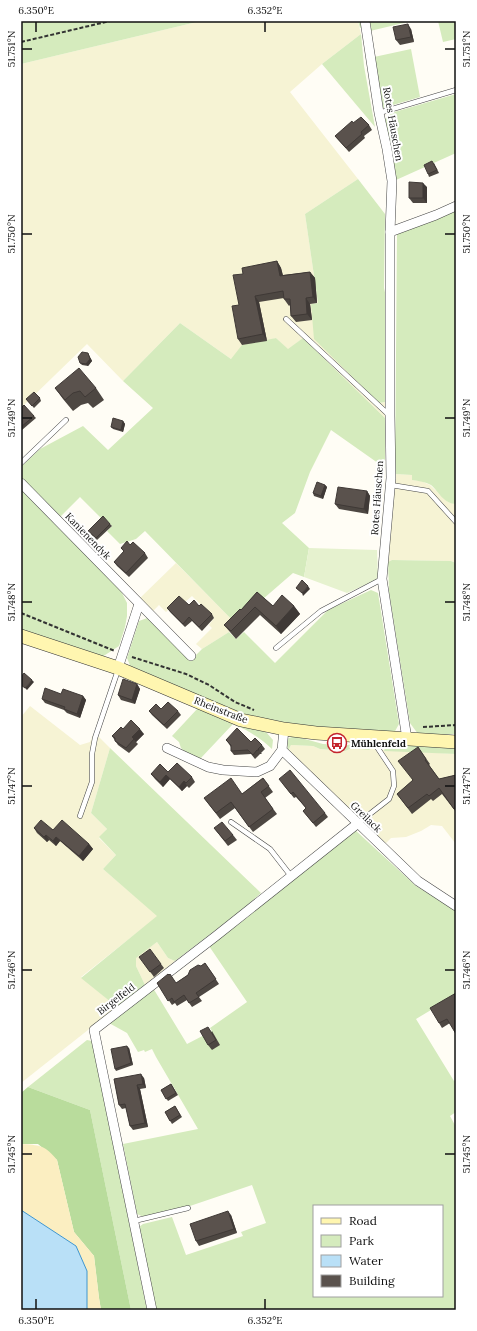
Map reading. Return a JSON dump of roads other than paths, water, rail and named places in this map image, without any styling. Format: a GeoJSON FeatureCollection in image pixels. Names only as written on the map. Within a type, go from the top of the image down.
{"type":"FeatureCollection","features":[{"type":"Feature","properties":{"kind":"main road","name":"Rheinstraße"},"geometry":{"type":"LineString","coordinates":[[21,636],[118,668],[241,720],[284,729],[316,733],[370,737],[406,734],[456,742]]}},
{"type":"Feature","properties":{"kind":"street","name":"Rotes Häuschen"},"geometry":{"type":"LineString","coordinates":[[365,21],[379,113],[392,181],[390,232],[391,485],[382,579],[406,734]]}},
{"type":"Feature","properties":{"kind":"street"},"geometry":{"type":"LineString","coordinates":[[390,232],[456,206]]}},
{"type":"Feature","properties":{"kind":"street","name":"Kanienendyk"},"geometry":{"type":"LineString","coordinates":[[21,483],[192,656]]}},
{"type":"Feature","properties":{"kind":"street"},"geometry":{"type":"LineString","coordinates":[[118,668],[139,604]]}},
{"type":"Feature","properties":{"kind":"street"},"geometry":{"type":"LineString","coordinates":[[166,748],[208,767],[223,770],[257,772],[270,766],[282,750],[284,729]]}},
{"type":"Feature","properties":{"kind":"street","name":"Greilack"},"geometry":{"type":"LineString","coordinates":[[282,750],[357,824],[418,881],[456,906]]}},
{"type":"Feature","properties":{"kind":"street","name":"Birgelfeld"},"geometry":{"type":"LineString","coordinates":[[152,1310],[94,1030],[216,936],[357,824]]}},
{"type":"Feature","properties":{"kind":"lane"},"geometry":{"type":"LineString","coordinates":[[379,113],[456,90]]}},
{"type":"Feature","properties":{"kind":"lane"},"geometry":{"type":"LineString","coordinates":[[286,319],[390,416]]}},
{"type":"Feature","properties":{"kind":"lane"},"geometry":{"type":"LineString","coordinates":[[21,463],[66,420]]}},
{"type":"Feature","properties":{"kind":"lane"},"geometry":{"type":"LineString","coordinates":[[391,485],[428,491],[456,522]]}},
{"type":"Feature","properties":{"kind":"lane"},"geometry":{"type":"LineString","coordinates":[[276,648],[321,611],[382,579]]}},
{"type":"Feature","properties":{"kind":"lane"},"geometry":{"type":"LineString","coordinates":[[80,816],[92,782],[92,754],[95,738],[118,668]]}},
{"type":"Feature","properties":{"kind":"lane"},"geometry":{"type":"LineString","coordinates":[[357,824],[389,799],[394,786],[393,771],[370,737]]}},
{"type":"Feature","properties":{"kind":"lane"},"geometry":{"type":"LineString","coordinates":[[232,822],[270,849],[292,876]]}},
{"type":"Feature","properties":{"kind":"lane"},"geometry":{"type":"LineString","coordinates":[[134,1222],[188,1208]]}},
{"type":"Feature","properties":{"kind":"water"},"geometry":{"type":"Polygon","coordinates":[[[21,1210],[76,1246],[87,1271],[87,1310],[21,1310],[21,1210]]]}},
{"type":"Feature","properties":{"kind":"place","name":"Mühlenfeld"},"geometry":{"type":"Point","coordinates":[337,743]}}]}
